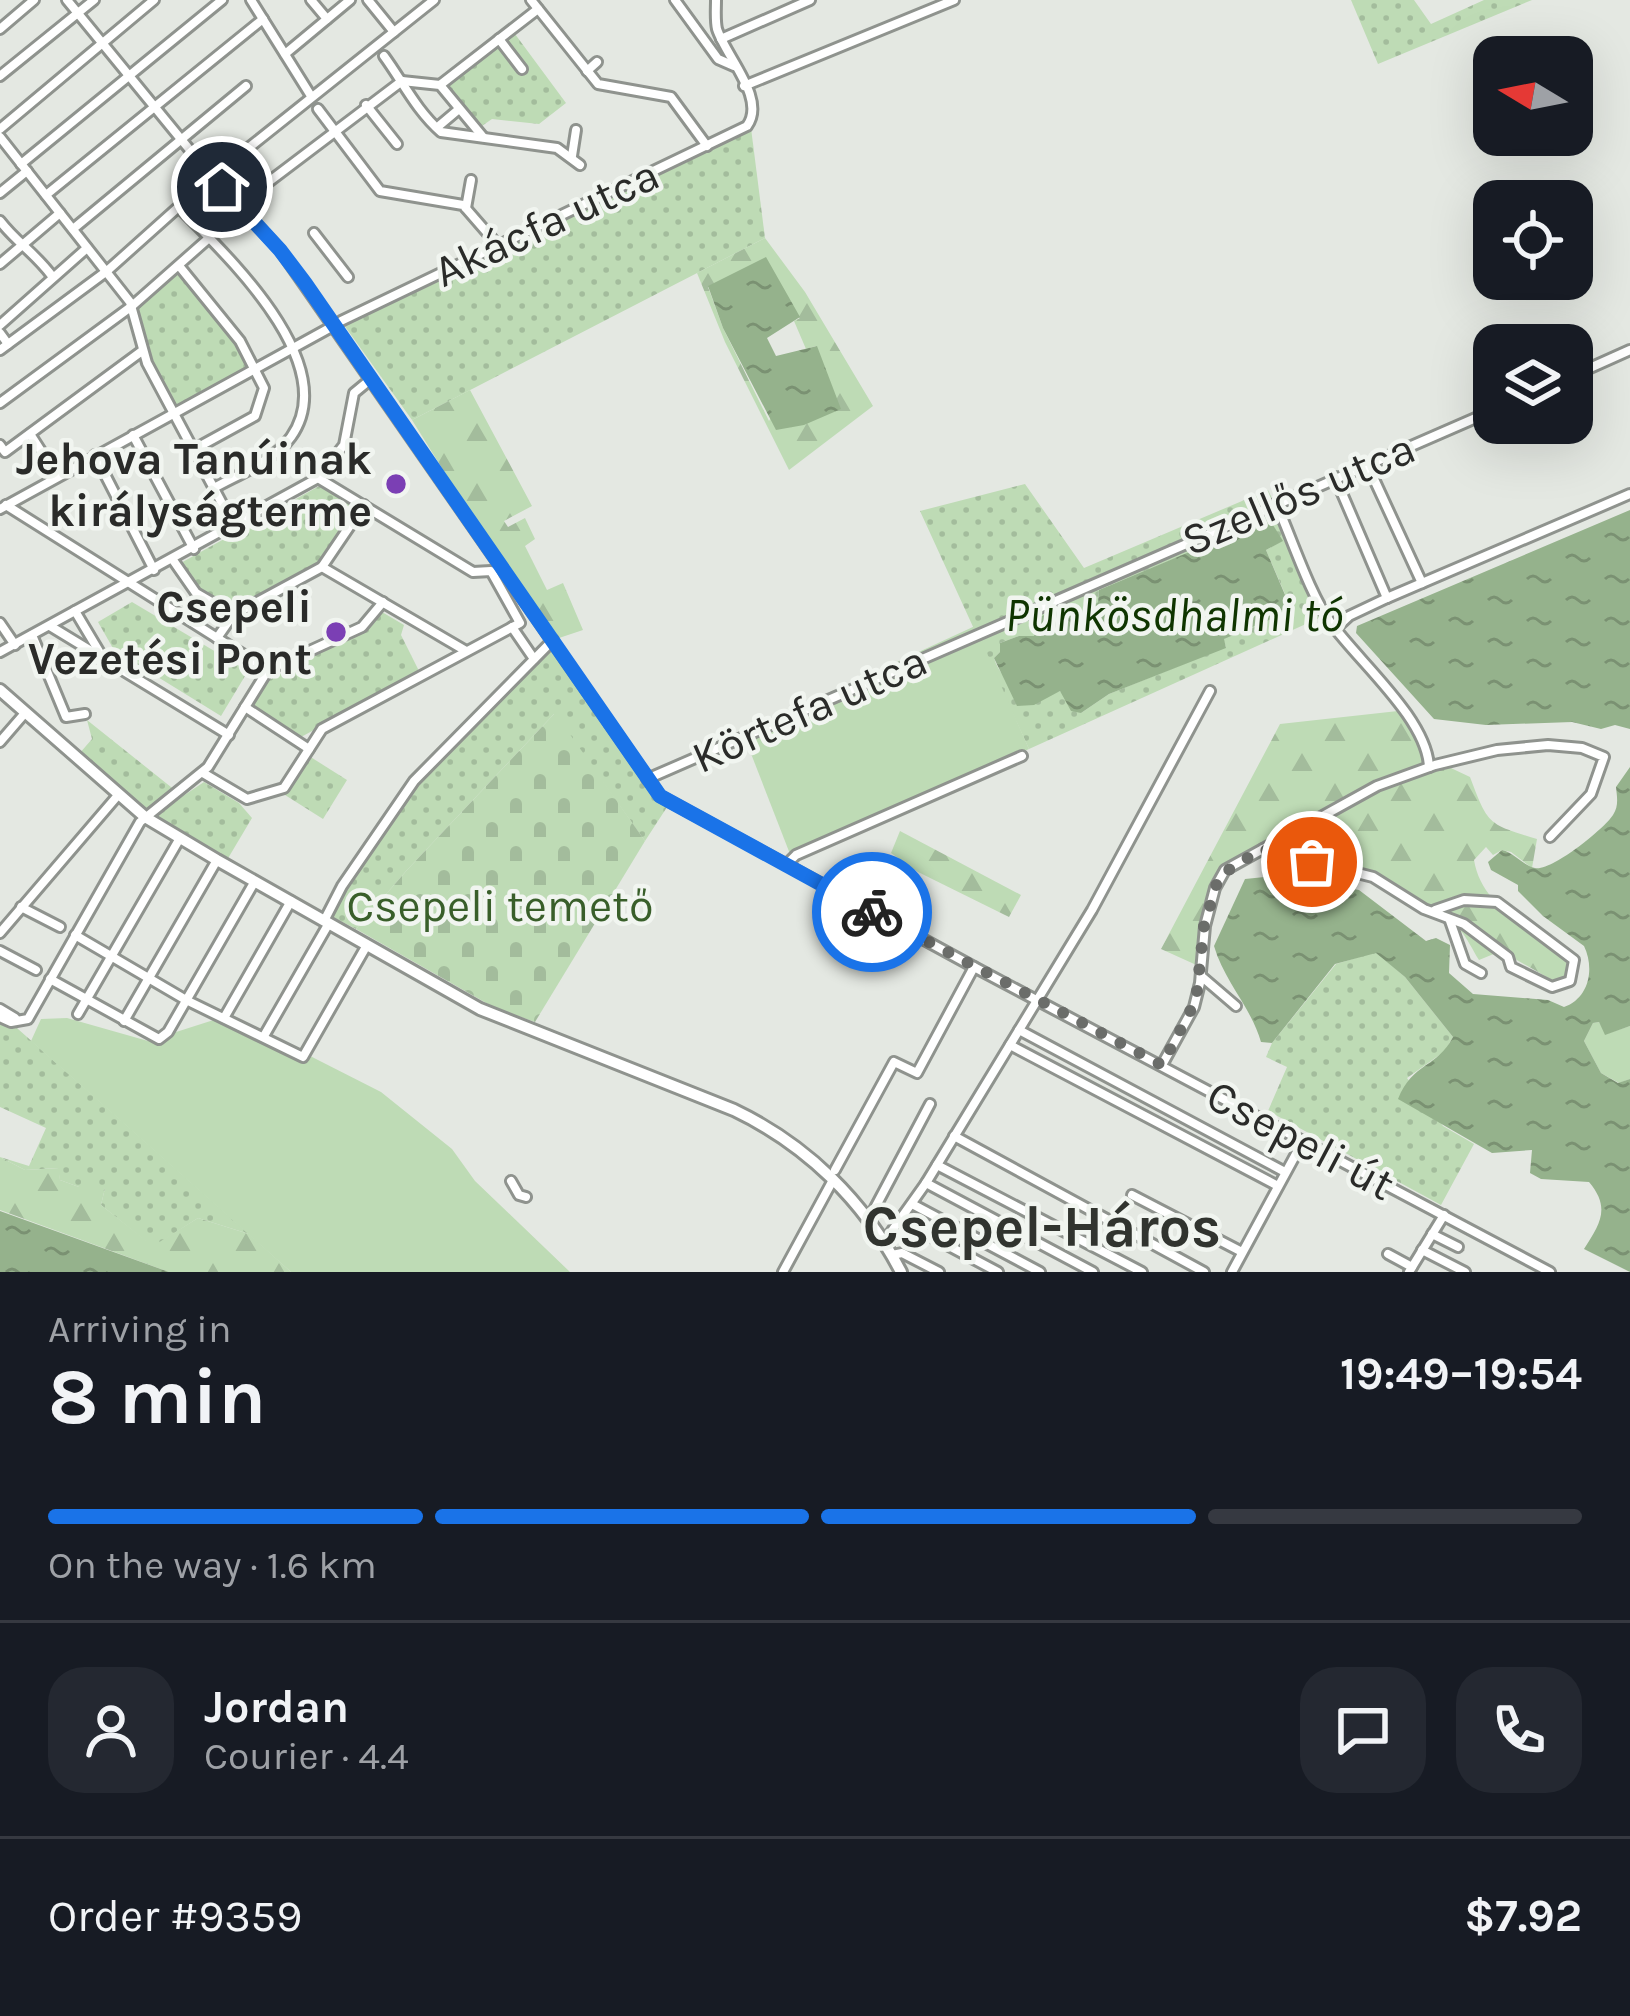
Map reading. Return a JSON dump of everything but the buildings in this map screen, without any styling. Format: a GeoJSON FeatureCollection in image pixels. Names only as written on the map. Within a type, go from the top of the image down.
{"type":"FeatureCollection","features":[{"type":"Feature","properties":{"kind":"main road"},"geometry":{"type":"LineString","coordinates":[[0,690],[145,817],[290,902],[490,1014],[748,1117],[790,1143],[834,1175],[869,1219],[901,1272]]}},
{"type":"Feature","properties":{"kind":"street"},"geometry":{"type":"LineString","coordinates":[[0,28],[34,0]]}},
{"type":"Feature","properties":{"kind":"street","name":"Csepeli út"},"geometry":{"type":"LineString","coordinates":[[67,0],[338,322],[371,380],[647,779],[670,803],[1550,1272]]}},
{"type":"Feature","properties":{"kind":"street"},"geometry":{"type":"LineString","coordinates":[[1,74],[94,0]]}},
{"type":"Feature","properties":{"kind":"street"},"geometry":{"type":"LineString","coordinates":[[154,0],[0,133],[132,306],[142,351],[235,526]]}},
{"type":"Feature","properties":{"kind":"street"},"geometry":{"type":"LineString","coordinates":[[0,193],[24,167],[222,0]]}},
{"type":"Feature","properties":{"kind":"street"},"geometry":{"type":"LineString","coordinates":[[251,0],[311,96]]}},
{"type":"Feature","properties":{"kind":"street"},"geometry":{"type":"LineString","coordinates":[[311,0],[327,19]]}},
{"type":"Feature","properties":{"kind":"street"},"geometry":{"type":"LineString","coordinates":[[285,54],[350,0]]}},
{"type":"Feature","properties":{"kind":"street"},"geometry":{"type":"LineString","coordinates":[[368,0],[394,32]]}},
{"type":"Feature","properties":{"kind":"street"},"geometry":{"type":"LineString","coordinates":[[0,220],[31,248],[52,276],[51,284],[0,332],[4,347],[107,272],[212,177],[434,0]]}},
{"type":"Feature","properties":{"kind":"street"},"geometry":{"type":"LineString","coordinates":[[531,0],[598,84],[675,100],[707,146]]}},
{"type":"Feature","properties":{"kind":"street"},"geometry":{"type":"LineString","coordinates":[[675,0],[718,58],[735,66]]}},
{"type":"Feature","properties":{"kind":"street"},"geometry":{"type":"LineString","coordinates":[[716,0],[721,39],[745,86],[954,0]]}},
{"type":"Feature","properties":{"kind":"street"},"geometry":{"type":"LineString","coordinates":[[721,39],[810,0]]}},
{"type":"Feature","properties":{"kind":"street"},"geometry":{"type":"LineString","coordinates":[[440,85],[538,9]]}},
{"type":"Feature","properties":{"kind":"street"},"geometry":{"type":"LineString","coordinates":[[46,195],[263,19]]}},
{"type":"Feature","properties":{"kind":"street"},"geometry":{"type":"LineString","coordinates":[[500,40],[522,69]]}},
{"type":"Feature","properties":{"kind":"street"},"geometry":{"type":"LineString","coordinates":[[384,56],[404,90],[438,130],[557,148],[580,165]]}},
{"type":"Feature","properties":{"kind":"street"},"geometry":{"type":"LineString","coordinates":[[587,71],[597,62]]}},
{"type":"Feature","properties":{"kind":"street"},"geometry":{"type":"LineString","coordinates":[[246,200],[367,105],[417,76],[440,85],[484,138]]}},
{"type":"Feature","properties":{"kind":"street"},"geometry":{"type":"LineString","coordinates":[[74,229],[246,86]]}},
{"type":"Feature","properties":{"kind":"street","name":"Akácfa utca"},"geometry":{"type":"LineString","coordinates":[[173,412],[496,243],[751,123],[754,108],[745,86]]}},
{"type":"Feature","properties":{"kind":"street"},"geometry":{"type":"LineString","coordinates":[[367,105],[398,144]]}},
{"type":"Feature","properties":{"kind":"street"},"geometry":{"type":"LineString","coordinates":[[440,125],[459,109]]}},
{"type":"Feature","properties":{"kind":"street"},"geometry":{"type":"LineString","coordinates":[[318,110],[380,191],[466,208],[496,243]]}},
{"type":"Feature","properties":{"kind":"street"},"geometry":{"type":"LineString","coordinates":[[572,156],[576,130]]}},
{"type":"Feature","properties":{"kind":"street"},"geometry":{"type":"LineString","coordinates":[[222,187],[219,176],[226,166]]}},
{"type":"Feature","properties":{"kind":"street"},"geometry":{"type":"LineString","coordinates":[[466,208],[471,180]]}},
{"type":"Feature","properties":{"kind":"street"},"geometry":{"type":"LineString","coordinates":[[179,207],[254,291],[293,349],[306,387],[302,415],[278,451],[214,488]]}},
{"type":"Feature","properties":{"kind":"street"},"geometry":{"type":"LineString","coordinates":[[0,264],[60,213]]}},
{"type":"Feature","properties":{"kind":"street"},"geometry":{"type":"LineString","coordinates":[[314,233],[348,277]]}},
{"type":"Feature","properties":{"kind":"street"},"geometry":{"type":"LineString","coordinates":[[0,403],[132,306],[209,238]]}},
{"type":"Feature","properties":{"kind":"street"},"geometry":{"type":"LineString","coordinates":[[52,276],[87,248]]}},
{"type":"Feature","properties":{"kind":"street"},"geometry":{"type":"LineString","coordinates":[[180,267],[212,304],[257,369],[264,388],[255,416],[193,450]]}},
{"type":"Feature","properties":{"kind":"street"},"geometry":{"type":"LineString","coordinates":[[32,299],[45,317]]}},
{"type":"Feature","properties":{"kind":"street"},"geometry":{"type":"LineString","coordinates":[[1593,367],[1630,350]]}},
{"type":"Feature","properties":{"kind":"street"},"geometry":{"type":"LineString","coordinates":[[2,449],[30,434],[142,351]]}},
{"type":"Feature","properties":{"kind":"street"},"geometry":{"type":"LineString","coordinates":[[0,652],[318,478],[344,445],[354,393],[371,380]]}},
{"type":"Feature","properties":{"kind":"street"},"geometry":{"type":"LineString","coordinates":[[173,412],[2,507],[220,635],[268,670]]}},
{"type":"Feature","properties":{"kind":"street","name":"Szellős utca"},"geometry":{"type":"LineString","coordinates":[[970,636],[1473,419]]}},
{"type":"Feature","properties":{"kind":"street"},"geometry":{"type":"LineString","coordinates":[[30,434],[57,476]]}},
{"type":"Feature","properties":{"kind":"street"},"geometry":{"type":"LineString","coordinates":[[133,435],[194,549]]}},
{"type":"Feature","properties":{"kind":"street"},"geometry":{"type":"LineString","coordinates":[[95,455],[154,570]]}},
{"type":"Feature","properties":{"kind":"street"},"geometry":{"type":"LineString","coordinates":[[1367,464],[1422,584]]}},
{"type":"Feature","properties":{"kind":"street"},"geometry":{"type":"LineString","coordinates":[[1335,477],[1387,598]]}},
{"type":"Feature","properties":{"kind":"street"},"geometry":{"type":"LineString","coordinates":[[318,478],[472,572],[491,571],[534,659]]}},
{"type":"Feature","properties":{"kind":"street"},"geometry":{"type":"LineString","coordinates":[[1336,628],[1349,616],[1387,598],[1630,494]]}},
{"type":"Feature","properties":{"kind":"street"},"geometry":{"type":"LineString","coordinates":[[1276,503],[1328,618],[1411,718],[1427,748],[1429,767]]}},
{"type":"Feature","properties":{"kind":"street"},"geometry":{"type":"LineString","coordinates":[[220,635],[232,615],[322,567],[364,505]]}},
{"type":"Feature","properties":{"kind":"street"},"geometry":{"type":"LineString","coordinates":[[173,560],[196,593],[232,615]]}},
{"type":"Feature","properties":{"kind":"street"},"geometry":{"type":"LineString","coordinates":[[322,567],[467,651]]}},
{"type":"Feature","properties":{"kind":"street"},"geometry":{"type":"LineString","coordinates":[[0,1013],[11,1022],[28,1019],[145,817],[203,773],[268,670],[362,627],[383,602]]}},
{"type":"Feature","properties":{"kind":"street"},"geometry":{"type":"LineString","coordinates":[[76,611],[104,659]]}},
{"type":"Feature","properties":{"kind":"street"},"geometry":{"type":"LineString","coordinates":[[0,623],[15,645]]}},
{"type":"Feature","properties":{"kind":"street"},"geometry":{"type":"LineString","coordinates":[[298,742],[516,625]]}},
{"type":"Feature","properties":{"kind":"street"},"geometry":{"type":"LineString","coordinates":[[49,626],[229,735]]}},
{"type":"Feature","properties":{"kind":"street"},"geometry":{"type":"LineString","coordinates":[[32,635],[66,717],[85,714]]}},
{"type":"Feature","properties":{"kind":"street","name":"Körtefa utca"},"geometry":{"type":"LineString","coordinates":[[647,779],[970,636]]}},
{"type":"Feature","properties":{"kind":"street"},"geometry":{"type":"LineString","coordinates":[[264,1037],[342,886],[414,781],[553,640]]}},
{"type":"Feature","properties":{"kind":"street"},"geometry":{"type":"LineString","coordinates":[[884,1242],[926,1183],[1092,910],[1210,691]]}},
{"type":"Feature","properties":{"kind":"street"},"geometry":{"type":"LineString","coordinates":[[245,707],[309,749]]}},
{"type":"Feature","properties":{"kind":"street"},"geometry":{"type":"LineString","coordinates":[[0,742],[26,712]]}},
{"type":"Feature","properties":{"kind":"street"},"geometry":{"type":"LineString","coordinates":[[203,773],[249,799],[284,788],[322,729]]}},
{"type":"Feature","properties":{"kind":"street"},"geometry":{"type":"LineString","coordinates":[[1162,1065],[1194,1006],[1204,926],[1219,876],[1262,849],[1377,786],[1429,767],[1497,750],[1548,745],[1582,748],[1604,757],[1591,794],[1550,837]]}},
{"type":"Feature","properties":{"kind":"street"},"geometry":{"type":"LineString","coordinates":[[786,865],[796,855],[1022,756]]}},
{"type":"Feature","properties":{"kind":"street"},"geometry":{"type":"LineString","coordinates":[[0,933],[119,794]]}},
{"type":"Feature","properties":{"kind":"street"},"geometry":{"type":"LineString","coordinates":[[78,1014],[180,838]]}},
{"type":"Feature","properties":{"kind":"street"},"geometry":{"type":"LineString","coordinates":[[1262,849],[1365,873],[1424,909],[1473,899],[1504,905],[1574,961],[1570,981],[1552,987],[1511,967],[1508,957],[1464,924],[1435,910]]}},
{"type":"Feature","properties":{"kind":"street"},"geometry":{"type":"LineString","coordinates":[[124,1022],[218,860]]}},
{"type":"Feature","properties":{"kind":"street"},"geometry":{"type":"LineString","coordinates":[[50,979],[153,1039],[168,1032],[255,881]]}},
{"type":"Feature","properties":{"kind":"street"},"geometry":{"type":"LineString","coordinates":[[224,1018],[290,902]]}},
{"type":"Feature","properties":{"kind":"street"},"geometry":{"type":"LineString","coordinates":[[21,907],[60,927]]}},
{"type":"Feature","properties":{"kind":"street"},"geometry":{"type":"LineString","coordinates":[[1450,919],[1465,964],[1481,973]]}},
{"type":"Feature","properties":{"kind":"street"},"geometry":{"type":"LineString","coordinates":[[75,935],[186,1000],[303,1057],[367,945]]}},
{"type":"Feature","properties":{"kind":"street"},"geometry":{"type":"LineString","coordinates":[[0,951],[36,970]]}},
{"type":"Feature","properties":{"kind":"street"},"geometry":{"type":"LineString","coordinates":[[783,1272],[894,1062],[917,1073],[974,967]]}},
{"type":"Feature","properties":{"kind":"street"},"geometry":{"type":"LineString","coordinates":[[1201,976],[1236,1006]]}},
{"type":"Feature","properties":{"kind":"street"},"geometry":{"type":"LineString","coordinates":[[1044,989],[1047,1005]]}},
{"type":"Feature","properties":{"kind":"street"},"geometry":{"type":"LineString","coordinates":[[0,1013],[15,1018]]}},
{"type":"Feature","properties":{"kind":"street"},"geometry":{"type":"LineString","coordinates":[[1019,1030],[1285,1172]]}},
{"type":"Feature","properties":{"kind":"street"},"geometry":{"type":"LineString","coordinates":[[1010,1045],[1278,1186]]}},
{"type":"Feature","properties":{"kind":"street"},"geometry":{"type":"LineString","coordinates":[[869,1219],[930,1104]]}},
{"type":"Feature","properties":{"kind":"street"},"geometry":{"type":"LineString","coordinates":[[954,1136],[1204,1272]]}},
{"type":"Feature","properties":{"kind":"street"},"geometry":{"type":"LineString","coordinates":[[1232,1272],[1303,1141]]}},
{"type":"Feature","properties":{"kind":"street"},"geometry":{"type":"LineString","coordinates":[[937,1165],[1142,1272]]}},
{"type":"Feature","properties":{"kind":"street"},"geometry":{"type":"LineString","coordinates":[[511,1181],[519,1195],[526,1197]]}},
{"type":"Feature","properties":{"kind":"street"},"geometry":{"type":"LineString","coordinates":[[926,1183],[1093,1272]]}},
{"type":"Feature","properties":{"kind":"street"},"geometry":{"type":"LineString","coordinates":[[1132,1195],[1242,1252]]}},
{"type":"Feature","properties":{"kind":"street"},"geometry":{"type":"LineString","coordinates":[[912,1204],[1040,1272]]}},
{"type":"Feature","properties":{"kind":"street"},"geometry":{"type":"LineString","coordinates":[[1388,1254],[1410,1269],[1444,1215]]}},
{"type":"Feature","properties":{"kind":"street"},"geometry":{"type":"LineString","coordinates":[[902,1221],[998,1272]]}},
{"type":"Feature","properties":{"kind":"street"},"geometry":{"type":"LineString","coordinates":[[1432,1234],[1458,1247]]}},
{"type":"Feature","properties":{"kind":"street"},"geometry":{"type":"LineString","coordinates":[[1422,1250],[1465,1272]]}},
{"type":"Feature","properties":{"kind":"street"},"geometry":{"type":"LineString","coordinates":[[892,1255],[902,1252],[939,1272]]}},
{"type":"Feature","properties":{"kind":"green space"},"geometry":{"type":"Polygon","coordinates":[[[1351,0],[1414,0],[1431,24],[1484,0],[1532,0],[1378,64],[1351,0]]]}},
{"type":"Feature","properties":{"kind":"green space"},"geometry":{"type":"Polygon","coordinates":[[[512,30],[566,103],[539,124],[492,119],[476,130],[440,85],[512,30]]]}},
{"type":"Feature","properties":{"kind":"green space"},"geometry":{"type":"Polygon","coordinates":[[[751,128],[765,238],[412,420],[344,325],[751,128]]]}},
{"type":"Feature","properties":{"kind":"green space"},"geometry":{"type":"Polygon","coordinates":[[[765,238],[805,292],[873,406],[789,470],[725,342],[697,273],[765,238]],[[708,287],[769,421],[816,346],[806,349],[794,321],[800,318],[708,287]]]}},
{"type":"Feature","properties":{"kind":"green space"},"geometry":{"type":"Polygon","coordinates":[[[180,267],[257,369],[173,412],[147,363],[132,306],[180,267]]]}},
{"type":"Feature","properties":{"kind":"green space"},"geometry":{"type":"Polygon","coordinates":[[[470,390],[532,506],[504,521],[508,527],[525,518],[535,539],[525,546],[547,590],[563,583],[583,630],[556,639],[495,553],[412,420],[470,390]]]}},
{"type":"Feature","properties":{"kind":"green space"},"geometry":{"type":"Polygon","coordinates":[[[1025,484],[1084,568],[1268,490],[1328,614],[1029,749],[920,511],[1025,484]],[[1263,522],[1099,590],[1098,602],[1081,615],[1039,617],[1034,636],[1000,643],[994,658],[998,668],[1030,692],[1060,691],[1081,713],[1109,694],[1226,647],[1223,639],[1291,608],[1266,550],[1282,541],[1263,522]]]}},
{"type":"Feature","properties":{"kind":"green space"},"geometry":{"type":"Polygon","coordinates":[[[321,485],[359,506],[317,567],[232,613],[199,593],[179,564],[321,485]]]}},
{"type":"Feature","properties":{"kind":"green space"},"geometry":{"type":"Polygon","coordinates":[[[132,602],[248,671],[221,716],[114,650],[98,622],[132,602]]]}},
{"type":"Feature","properties":{"kind":"green space"},"geometry":{"type":"Polygon","coordinates":[[[382,612],[404,625],[401,635],[420,673],[301,737],[250,706],[263,683],[372,625],[382,612]]]}},
{"type":"Feature","properties":{"kind":"green space"},"geometry":{"type":"Polygon","coordinates":[[[975,626],[1029,749],[790,854],[743,733],[975,626]]]}},
{"type":"Feature","properties":{"kind":"green space"},"geometry":{"type":"Polygon","coordinates":[[[556,639],[658,791],[671,801],[645,841],[554,714],[356,929],[327,914],[395,805],[556,639]]]}},
{"type":"Feature","properties":{"kind":"green space"},"geometry":{"type":"Polygon","coordinates":[[[1398,711],[1434,760],[1470,777],[1492,820],[1537,839],[1532,868],[1511,852],[1493,855],[1486,847],[1474,860],[1479,877],[1499,905],[1574,955],[1564,982],[1501,951],[1479,960],[1459,929],[1414,898],[1351,869],[1286,854],[1258,855],[1227,873],[1209,912],[1203,968],[1161,949],[1280,724],[1398,711]]]}},
{"type":"Feature","properties":{"kind":"green space","name":"Csepeli temető"},"geometry":{"type":"Polygon","coordinates":[[[555,713],[645,841],[535,1022],[495,1008],[356,929],[555,713]]]}},
{"type":"Feature","properties":{"kind":"green space"},"geometry":{"type":"Polygon","coordinates":[[[87,720],[176,791],[149,812],[79,754],[92,739],[87,720]]]}},
{"type":"Feature","properties":{"kind":"green space"},"geometry":{"type":"Polygon","coordinates":[[[309,756],[347,780],[323,819],[285,795],[309,756]]]}},
{"type":"Feature","properties":{"kind":"green space"},"geometry":{"type":"Polygon","coordinates":[[[204,782],[239,803],[252,818],[227,860],[153,816],[204,782]]]}},
{"type":"Feature","properties":{"kind":"green space"},"geometry":{"type":"Polygon","coordinates":[[[900,831],[1021,895],[1009,917],[918,872],[891,853],[900,831]]]}},
{"type":"Feature","properties":{"kind":"green space"},"geometry":{"type":"Polygon","coordinates":[[[1376,952],[1405,977],[1453,1037],[1445,1051],[1407,1078],[1443,1126],[1474,1144],[1441,1205],[1268,1111],[1287,1067],[1266,1057],[1272,1043],[1336,964],[1376,952]]]}},
{"type":"Feature","properties":{"kind":"green space"},"geometry":{"type":"Polygon","coordinates":[[[0,1013],[249,1234],[198,1218],[153,1247],[101,1205],[105,1188],[79,1187],[60,1180],[58,1168],[25,1170],[0,1157],[29,1166],[46,1128],[0,1107],[0,1013]]]}},
{"type":"Feature","properties":{"kind":"green space"},"geometry":{"type":"Polygon","coordinates":[[[223,1017],[253,1027],[381,1092],[452,1149],[475,1181],[570,1272],[291,1272],[31,1041],[41,1019],[67,1018],[148,1041],[223,1017]]]}},
{"type":"Feature","properties":{"kind":"green space"},"geometry":{"type":"Polygon","coordinates":[[[1599,1022],[1606,1034],[1630,1026],[1630,1079],[1619,1083],[1601,1073],[1584,1041],[1593,1023],[1599,1022]]]}},
{"type":"Feature","properties":{"kind":"green space"},"geometry":{"type":"Polygon","coordinates":[[[0,1157],[25,1170],[59,1168],[60,1180],[79,1187],[90,1181],[105,1188],[101,1205],[153,1246],[198,1218],[249,1234],[291,1272],[169,1272],[0,1210],[0,1157]]]}},
{"type":"Feature","properties":{"kind":"water"},"geometry":{"type":"Polygon","coordinates":[[[766,257],[800,317],[767,338],[776,356],[817,346],[841,409],[804,425],[776,430],[723,328],[708,286],[766,257]]]}},
{"type":"Feature","properties":{"kind":"water"},"geometry":{"type":"Polygon","coordinates":[[[1630,510],[1630,729],[1572,722],[1486,725],[1434,719],[1356,633],[1357,626],[1630,510]]]}},
{"type":"Feature","properties":{"kind":"water","name":"Pünkösdhalmi tó"},"geometry":{"type":"Polygon","coordinates":[[[1263,521],[1273,525],[1283,541],[1266,550],[1291,609],[1286,613],[1224,639],[1226,648],[1109,694],[1081,713],[1071,711],[1060,691],[1034,705],[1017,706],[994,658],[1000,643],[1034,636],[1039,617],[1067,607],[1082,615],[1098,602],[1099,590],[1263,521]]]}},
{"type":"Feature","properties":{"kind":"water"},"geometry":{"type":"Polygon","coordinates":[[[1630,767],[1630,1026],[1605,1035],[1599,1022],[1593,1023],[1584,1041],[1601,1073],[1618,1083],[1630,1079],[1630,1272],[1584,1249],[1601,1216],[1600,1200],[1589,1182],[1541,1179],[1530,1173],[1532,1150],[1492,1153],[1398,1099],[1411,1078],[1440,1055],[1453,1037],[1405,977],[1376,953],[1335,964],[1272,1043],[1261,1042],[1214,946],[1245,879],[1275,876],[1359,890],[1426,941],[1436,938],[1450,945],[1449,973],[1473,994],[1548,1000],[1564,1007],[1579,997],[1588,982],[1584,946],[1543,916],[1518,891],[1518,885],[1491,870],[1488,862],[1502,850],[1535,868],[1564,857],[1613,815],[1616,787],[1630,767]]]}},
{"type":"Feature","properties":{"kind":"water"},"geometry":{"type":"Polygon","coordinates":[[[0,1211],[169,1272],[0,1272],[0,1211]]]}},
{"type":"Feature","properties":{"kind":"way so far"},"geometry":{"type":"LineString","coordinates":[[872,912],[1162,1065],[1196,1000],[1204,926],[1219,876],[1262,849],[1312,862]]}},
{"type":"Feature","properties":{"kind":"place","name":"Jehova Tanúinak királyságterme"},"geometry":{"type":"Point","coordinates":[396,484]}},
{"type":"Feature","properties":{"kind":"place","name":"Csepeli Vezetési Pont"},"geometry":{"type":"Point","coordinates":[336,632]}},
{"type":"Feature","properties":{"kind":"district","name":"Csepel-Háros"},"geometry":{"type":"Point","coordinates":[1042,1226]}},
{"type":"Feature","properties":{"kind":"route"},"geometry":{"type":"LineString","coordinates":[[222,187],[305,283],[660,796],[872,912]]}}]}
